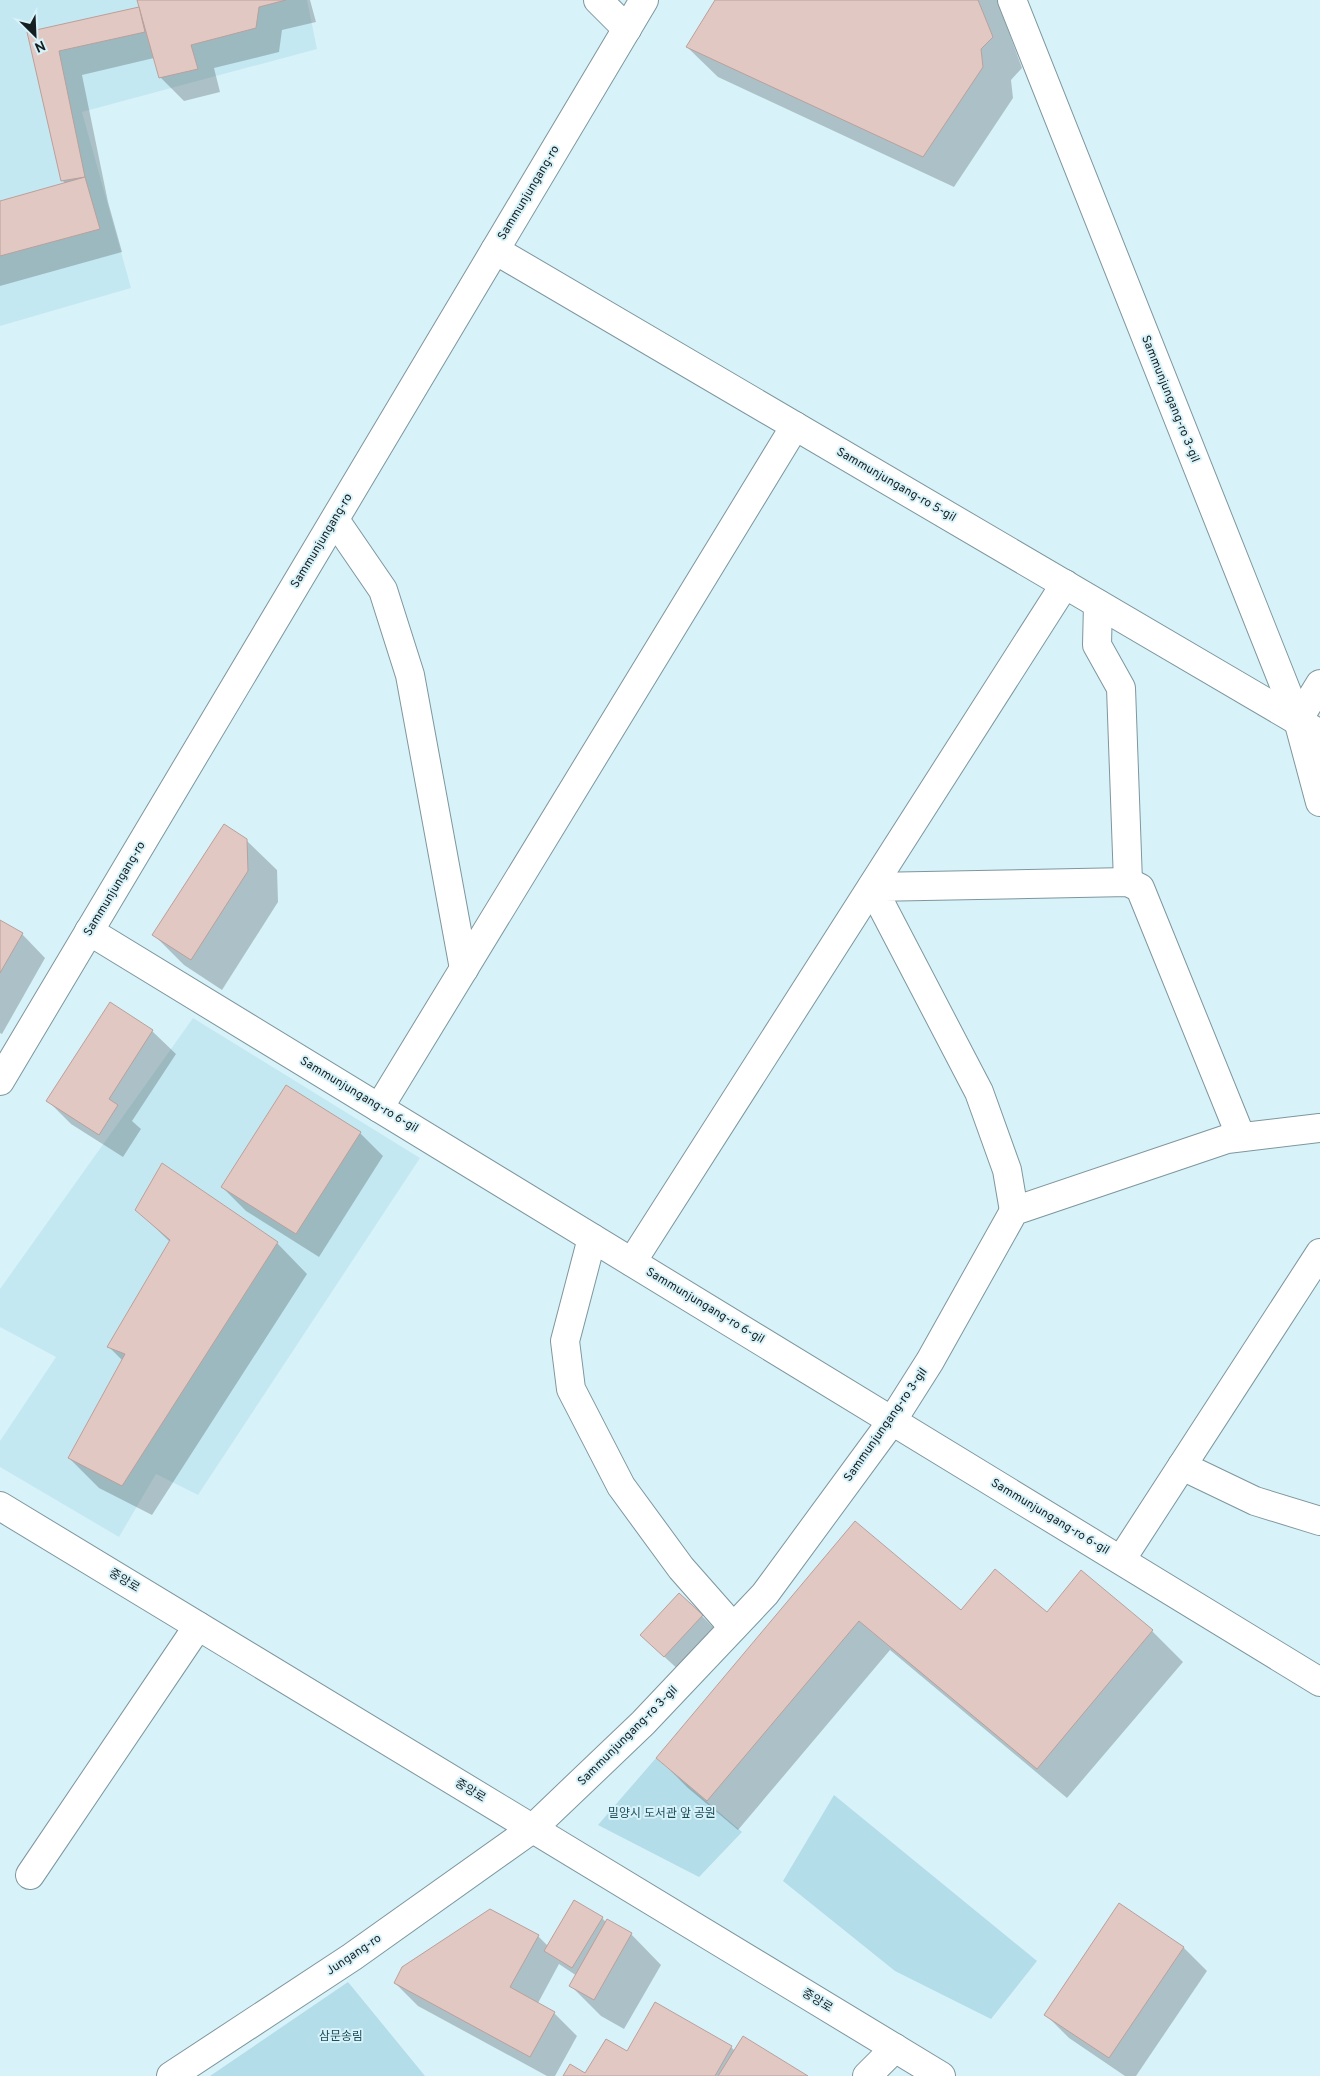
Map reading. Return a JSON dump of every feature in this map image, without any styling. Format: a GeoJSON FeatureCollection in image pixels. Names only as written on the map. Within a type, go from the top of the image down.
{"type":"FeatureCollection","features":[{"type":"Feature","properties":{"kind":"street"},"geometry":{"type":"LineString","coordinates":[[598,0],[627,29]]}},
{"type":"Feature","properties":{"kind":"street","name":"Sammunjungang-ro"},"geometry":{"type":"LineString","coordinates":[[0,1081],[644,0]]}},
{"type":"Feature","properties":{"kind":"street","name":"Sammunjungang-ro 3-gil"},"geometry":{"type":"LineString","coordinates":[[1012,0],[1309,727],[1320,802]]}},
{"type":"Feature","properties":{"kind":"street","name":"Sammunjungang-ro 5-gil"},"geometry":{"type":"LineString","coordinates":[[495,250],[1309,727]]}},
{"type":"Feature","properties":{"kind":"street"},"geometry":{"type":"LineString","coordinates":[[379,1108],[795,426]]}},
{"type":"Feature","properties":{"kind":"street"},"geometry":{"type":"LineString","coordinates":[[335,520],[383,590],[410,675],[464,969]]}},
{"type":"Feature","properties":{"kind":"street"},"geometry":{"type":"LineString","coordinates":[[632,1262],[1065,584]]}},
{"type":"Feature","properties":{"kind":"street"},"geometry":{"type":"LineString","coordinates":[[1098,604],[1097,645],[1121,688],[1128,882]]}},
{"type":"Feature","properties":{"kind":"street"},"geometry":{"type":"LineString","coordinates":[[1309,727],[1320,684]]}},
{"type":"Feature","properties":{"kind":"street"},"geometry":{"type":"LineString","coordinates":[[872,887],[1128,882],[1140,888],[1241,1137]]}},
{"type":"Feature","properties":{"kind":"street"},"geometry":{"type":"LineString","coordinates":[[872,887],[978,1092],[1007,1170],[1014,1211],[1227,1139],[1320,1128]]}},
{"type":"Feature","properties":{"kind":"street","name":"Sammunjungang-ro 6-gil"},"geometry":{"type":"LineString","coordinates":[[90,931],[1320,1682]]}},
{"type":"Feature","properties":{"kind":"street","name":"Sammunjungang-ro 3-gil"},"geometry":{"type":"LineString","coordinates":[[532,1829],[643,1723],[765,1594],[892,1421],[930,1361],[1014,1211]]}},
{"type":"Feature","properties":{"kind":"street"},"geometry":{"type":"LineString","coordinates":[[592,1238],[565,1341],[571,1389],[621,1486],[681,1568],[733,1627]]}},
{"type":"Feature","properties":{"kind":"street"},"geometry":{"type":"LineString","coordinates":[[1121,1560],[1320,1253]]}},
{"type":"Feature","properties":{"kind":"street"},"geometry":{"type":"LineString","coordinates":[[1182,1466],[1255,1501],[1320,1521]]}},
{"type":"Feature","properties":{"kind":"street","name":"중앙로"},"geometry":{"type":"LineString","coordinates":[[0,1506],[941,2076]]}},
{"type":"Feature","properties":{"kind":"street"},"geometry":{"type":"LineString","coordinates":[[30,1875],[198,1626]]}},
{"type":"Feature","properties":{"kind":"street","name":"Jungang-ro"},"geometry":{"type":"LineString","coordinates":[[171,2076],[352,1957],[532,1829]]}},
{"type":"Feature","properties":{"kind":"street"},"geometry":{"type":"LineString","coordinates":[[867,2076],[895,2048]]}},
{"type":"Feature","properties":{"kind":"shaded area"},"geometry":{"type":"Polygon","coordinates":[[[0,0],[307,0],[317,49],[82,112],[131,288],[0,326],[0,0]]]}},
{"type":"Feature","properties":{"kind":"shaded area"},"geometry":{"type":"Polygon","coordinates":[[[193,1018],[420,1158],[198,1495],[156,1474],[119,1537],[0,1467],[0,1441],[56,1357],[0,1327],[0,1289],[193,1018]]]}},
{"type":"Feature","properties":{"kind":"green space","name":"밀양시 도서관 앞 공원"},"geometry":{"type":"Polygon","coordinates":[[[656,1758],[742,1832],[699,1877],[598,1825],[656,1758]]]}},
{"type":"Feature","properties":{"kind":"green space"},"geometry":{"type":"Polygon","coordinates":[[[834,1795],[1037,1961],[991,2019],[895,1971],[783,1881],[834,1795]]]}},
{"type":"Feature","properties":{"kind":"green space","name":"삼문송림"},"geometry":{"type":"Polygon","coordinates":[[[348,1982],[425,2076],[210,2076],[348,1982]]]}},
{"type":"Feature","properties":{"kind":"building"},"geometry":{"type":"Polygon","coordinates":[[[137,0],[286,0],[259,7],[256,28],[191,45],[198,69],[159,78],[137,0]]]}},
{"type":"Feature","properties":{"kind":"building"},"geometry":{"type":"Polygon","coordinates":[[[715,0],[978,0],[993,37],[981,49],[983,67],[923,157],[686,47],[715,0]]]}},
{"type":"Feature","properties":{"kind":"building"},"geometry":{"type":"Polygon","coordinates":[[[139,7],[145,32],[59,51],[85,177],[61,181],[27,32],[139,7]]]}},
{"type":"Feature","properties":{"kind":"building"},"geometry":{"type":"Polygon","coordinates":[[[85,177],[100,229],[0,256],[0,201],[85,177]]]}},
{"type":"Feature","properties":{"kind":"building"},"geometry":{"type":"Polygon","coordinates":[[[224,824],[247,839],[248,871],[191,960],[152,935],[224,824]]]}},
{"type":"Feature","properties":{"kind":"building"},"geometry":{"type":"Polygon","coordinates":[[[0,920],[23,933],[0,973],[0,920]]]}},
{"type":"Feature","properties":{"kind":"building"},"geometry":{"type":"Polygon","coordinates":[[[110,1002],[153,1030],[109,1099],[118,1105],[99,1135],[46,1101],[110,1002]]]}},
{"type":"Feature","properties":{"kind":"building"},"geometry":{"type":"Polygon","coordinates":[[[286,1085],[361,1132],[296,1234],[221,1187],[286,1085]]]}},
{"type":"Feature","properties":{"kind":"building"},"geometry":{"type":"Polygon","coordinates":[[[162,1163],[278,1242],[122,1486],[68,1458],[125,1354],[107,1347],[170,1240],[135,1210],[162,1163]]]}},
{"type":"Feature","properties":{"kind":"building"},"geometry":{"type":"Polygon","coordinates":[[[855,1521],[961,1610],[995,1569],[1047,1612],[1081,1570],[1153,1630],[1037,1769],[859,1621],[707,1801],[656,1758],[855,1521]]]}},
{"type":"Feature","properties":{"kind":"building"},"geometry":{"type":"Polygon","coordinates":[[[679,1593],[703,1615],[664,1657],[640,1635],[679,1593]]]}},
{"type":"Feature","properties":{"kind":"building"},"geometry":{"type":"Polygon","coordinates":[[[574,1900],[603,1917],[572,1968],[544,1951],[574,1900]]]}},
{"type":"Feature","properties":{"kind":"building"},"geometry":{"type":"Polygon","coordinates":[[[1119,1903],[1184,1947],[1109,2058],[1044,2015],[1119,1903]]]}},
{"type":"Feature","properties":{"kind":"building"},"geometry":{"type":"Polygon","coordinates":[[[490,1909],[539,1935],[510,1987],[555,2012],[530,2057],[394,1983],[402,1967],[490,1909]]]}},
{"type":"Feature","properties":{"kind":"building"},"geometry":{"type":"Polygon","coordinates":[[[607,1919],[632,1933],[594,2000],[569,1986],[607,1919]]]}},
{"type":"Feature","properties":{"kind":"building"},"geometry":{"type":"Polygon","coordinates":[[[655,2002],[732,2046],[715,2076],[563,2076],[570,2064],[585,2073],[606,2039],[627,2051],[655,2002]]]}},
{"type":"Feature","properties":{"kind":"building"},"geometry":{"type":"Polygon","coordinates":[[[743,2036],[808,2076],[718,2076],[743,2036]]]}}]}
